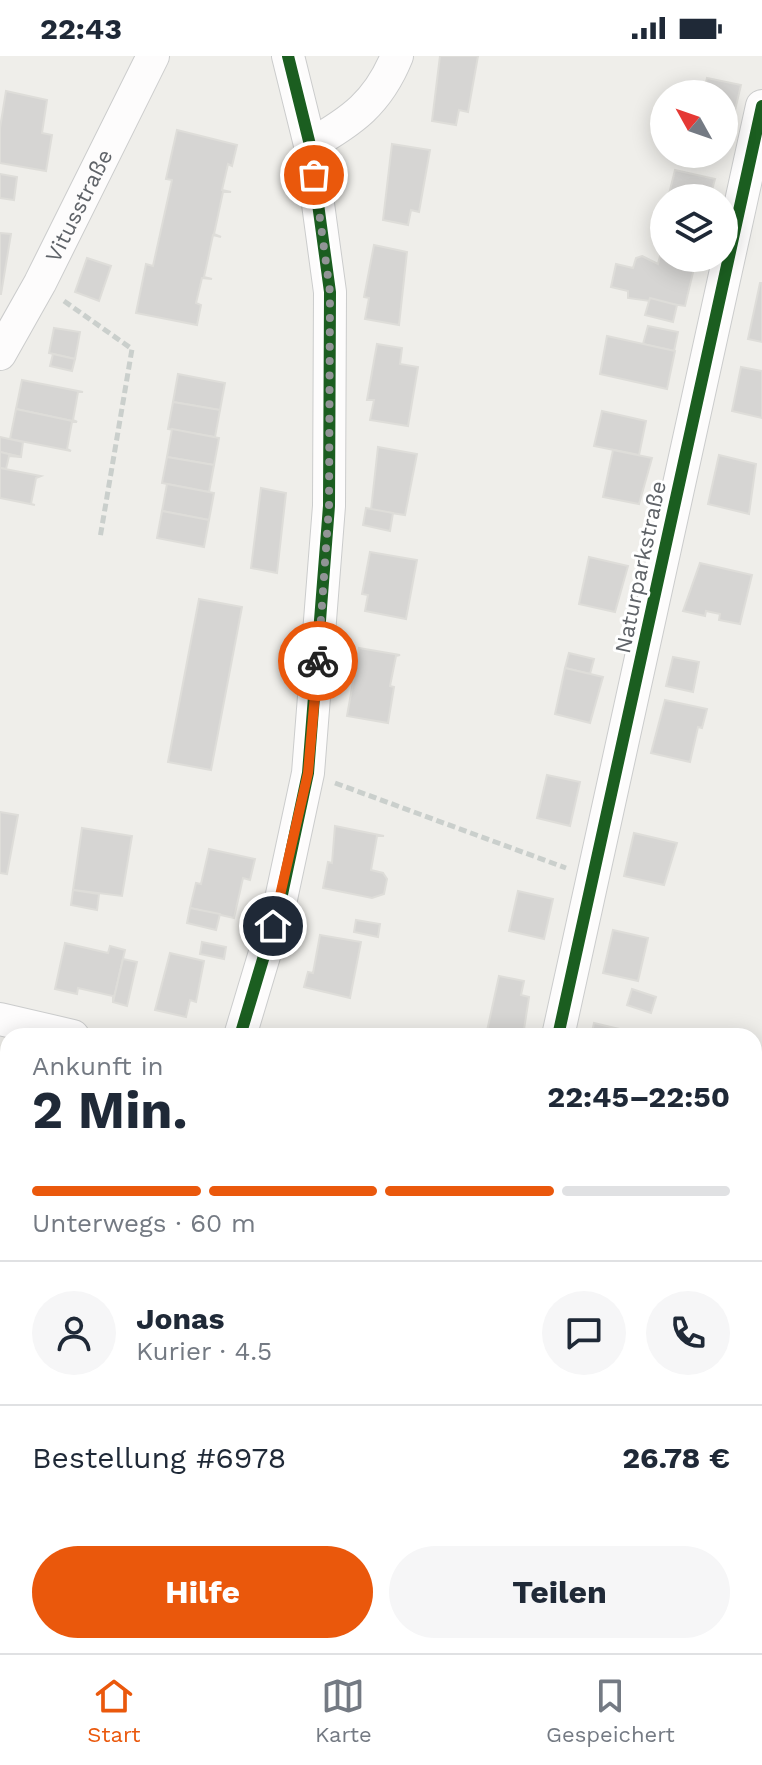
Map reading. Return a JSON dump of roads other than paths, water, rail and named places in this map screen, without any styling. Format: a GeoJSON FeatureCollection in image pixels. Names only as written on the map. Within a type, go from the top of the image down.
{"type":"FeatureCollection","features":[{"type":"Feature","properties":{"kind":"street","name":"Vitusstraße"},"geometry":{"type":"LineString","coordinates":[[0,354],[40,283],[153,56]]}},
{"type":"Feature","properties":{"kind":"street"},"geometry":{"type":"LineString","coordinates":[[242,1028],[281,899],[308,773],[329,506],[330,307],[310,145],[288,56]]}},
{"type":"Feature","properties":{"kind":"street"},"geometry":{"type":"LineString","coordinates":[[310,145],[346,125],[370,105],[397,56]]}},
{"type":"Feature","properties":{"kind":"street","name":"Naturparkstraße"},"geometry":{"type":"LineString","coordinates":[[560,1028],[762,106]]}},
{"type":"Feature","properties":{"kind":"street"},"geometry":{"type":"LineString","coordinates":[[0,1019],[39,1028]]}}]}
